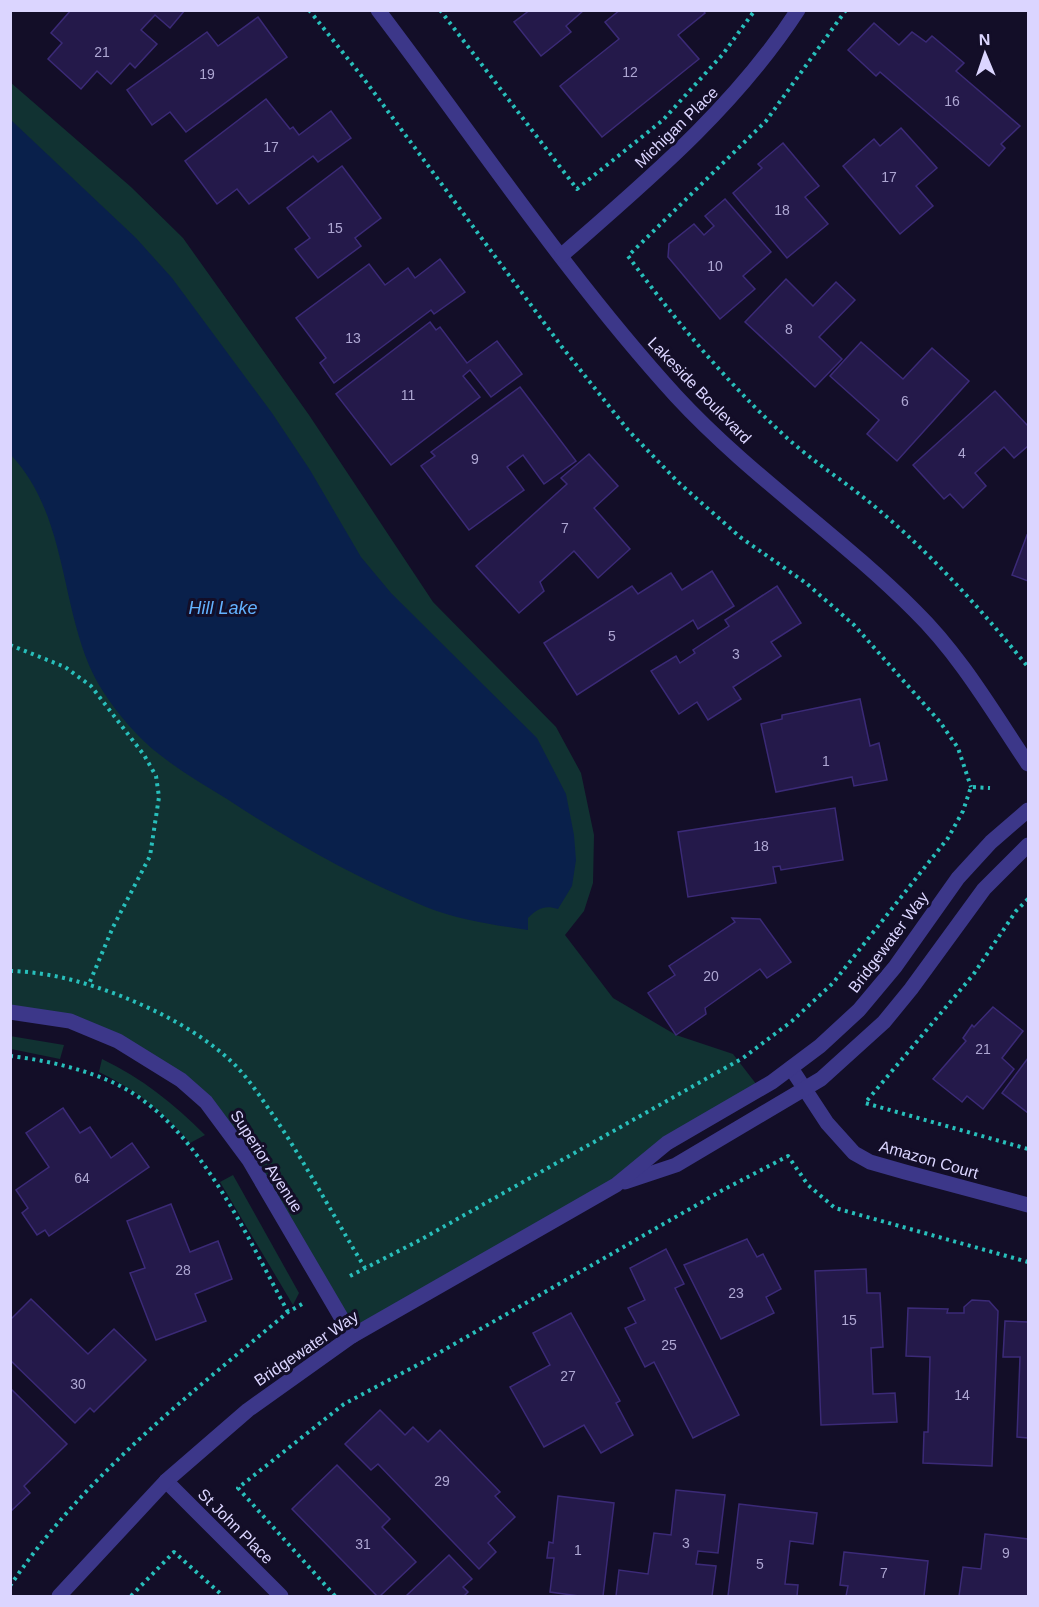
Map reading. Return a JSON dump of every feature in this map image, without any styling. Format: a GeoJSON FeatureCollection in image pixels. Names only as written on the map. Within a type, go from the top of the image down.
{"type":"FeatureCollection","features":[{"type":"Feature","properties":{"kind":"street","name":"Lakeside Boulevard"},"geometry":{"type":"LineString","coordinates":[[378,10],[630,344],[716,436],[878,575],[917,613],[946,645],[1029,764]]}},
{"type":"Feature","properties":{"kind":"street","name":"Michigan Place"},"geometry":{"type":"LineString","coordinates":[[562,255],[673,158],[726,104],[778,42],[798,10]]}},
{"type":"Feature","properties":{"kind":"street","name":"Bridgewater Way"},"geometry":{"type":"LineString","coordinates":[[59,1596],[166,1481],[248,1410],[352,1336],[616,1185],[667,1143],[791,1068],[860,1010],[895,967],[958,878],[991,842],[1029,810]]}},
{"type":"Feature","properties":{"kind":"street","name":"Bridgewater Way"},"geometry":{"type":"LineString","coordinates":[[616,1185],[676,1165],[821,1079],[884,1022],[984,889],[1029,844]]}},
{"type":"Feature","properties":{"kind":"street","name":"Superior Avenue"},"geometry":{"type":"LineString","coordinates":[[10,1011],[70,1021],[118,1041],[181,1080],[206,1102],[249,1160],[352,1336]]}},
{"type":"Feature","properties":{"kind":"street","name":"Amazon Court"},"geometry":{"type":"LineString","coordinates":[[791,1068],[840,1140],[870,1162],[1029,1205]]}},
{"type":"Feature","properties":{"kind":"street","name":"St John Place"},"geometry":{"type":"LineString","coordinates":[[166,1481],[281,1596]]}},
{"type":"Feature","properties":{"kind":"path"},"geometry":{"type":"LineString","coordinates":[[309,10],[628,430],[678,482],[740,537],[806,583],[854,625],[940,722],[958,748],[971,787],[963,811],[948,838],[833,983],[792,1021],[743,1058],[420,1240],[350,1276]]}},
{"type":"Feature","properties":{"kind":"path"},"geometry":{"type":"LineString","coordinates":[[440,10],[577,189],[663,120],[723,54],[755,10]]}},
{"type":"Feature","properties":{"kind":"path"},"geometry":{"type":"LineString","coordinates":[[846,10],[766,121],[628,256],[681,328],[734,386],[787,438],[869,501],[924,550],[982,610],[1029,667]]}},
{"type":"Feature","properties":{"kind":"path"},"geometry":{"type":"LineString","coordinates":[[10,645],[65,667],[91,686],[144,755],[156,776],[159,797],[150,856],[113,927],[89,984],[56,975],[10,971]]}},
{"type":"Feature","properties":{"kind":"path"},"geometry":{"type":"LineString","coordinates":[[971,787],[990,788]]}},
{"type":"Feature","properties":{"kind":"path"},"geometry":{"type":"LineString","coordinates":[[1029,899],[1016,911],[966,983],[865,1103],[1029,1149]]}},
{"type":"Feature","properties":{"kind":"path"},"geometry":{"type":"LineString","coordinates":[[10,1056],[63,1065],[114,1083],[155,1112],[179,1134],[201,1162],[288,1312]]}},
{"type":"Feature","properties":{"kind":"path"},"geometry":{"type":"LineString","coordinates":[[335,1596],[238,1488],[344,1404],[423,1362],[721,1191],[788,1156],[808,1185],[836,1208],[1029,1262]]}},
{"type":"Feature","properties":{"kind":"path"},"geometry":{"type":"LineString","coordinates":[[10,1586],[70,1509],[177,1404],[288,1312],[303,1304]]}},
{"type":"Feature","properties":{"kind":"path"},"geometry":{"type":"LineString","coordinates":[[131,1596],[174,1552],[223,1596]]}},
{"type":"Feature","properties":{"kind":"green space"},"geometry":{"type":"Polygon","coordinates":[[[10,82],[131,187],[183,238],[309,415],[433,602],[556,727],[581,773],[594,835],[593,883],[584,911],[565,935],[613,998],[676,1035],[733,1054],[760,1089],[616,1185],[352,1336],[206,1102],[118,1041],[11,1012],[10,82]]]}},
{"type":"Feature","properties":{"kind":"green space"},"geometry":{"type":"Polygon","coordinates":[[[10,1036],[64,1045],[60,1059],[11,1049],[10,1036]]]}},
{"type":"Feature","properties":{"kind":"green space"},"geometry":{"type":"Polygon","coordinates":[[[102,1059],[130,1074],[156,1092],[205,1135],[190,1143],[148,1102],[99,1072],[102,1059]]]}},
{"type":"Feature","properties":{"kind":"green space"},"geometry":{"type":"Polygon","coordinates":[[[233,1175],[299,1293],[293,1305],[220,1182],[233,1175]]]}},
{"type":"Feature","properties":{"kind":"water","name":"Hill Lake"},"geometry":{"type":"Polygon","coordinates":[[[11,120],[136,238],[172,278],[272,413],[310,470],[361,557],[391,593],[537,738],[566,794],[576,860],[572,886],[558,909],[545,907],[535,912],[528,918],[528,930],[463,919],[438,912],[374,884],[299,844],[163,758],[127,723],[101,689],[89,665],[80,638],[52,528],[42,502],[29,478],[11,455],[11,120]]]}},
{"type":"Feature","properties":{"kind":"building"},"geometry":{"type":"Polygon","coordinates":[[[71,10],[185,10],[170,28],[155,15],[141,30],[157,44],[135,68],[130,63],[111,84],[97,71],[81,89],[48,59],[62,43],[51,33],[71,10]]]}},
{"type":"Feature","properties":{"kind":"building"},"geometry":{"type":"Polygon","coordinates":[[[530,10],[584,10],[566,26],[571,32],[541,56],[514,22],[530,10]]]}},
{"type":"Feature","properties":{"kind":"building"},"geometry":{"type":"Polygon","coordinates":[[[620,10],[703,10],[705,13],[678,35],[699,59],[602,137],[560,86],[619,39],[605,22],[620,10]]]}},
{"type":"Feature","properties":{"kind":"building"},"geometry":{"type":"Polygon","coordinates":[[[258,17],[287,57],[186,132],[170,112],[152,125],[127,90],[207,32],[218,46],[258,17]]]}},
{"type":"Feature","properties":{"kind":"building"},"geometry":{"type":"Polygon","coordinates":[[[874,23],[899,45],[912,32],[926,42],[932,36],[964,63],[956,71],[1020,126],[1001,144],[1005,148],[989,166],[880,72],[876,76],[848,50],[874,23]]]}},
{"type":"Feature","properties":{"kind":"building"},"geometry":{"type":"Polygon","coordinates":[[[266,99],[290,129],[293,127],[299,135],[331,111],[351,138],[318,162],[313,156],[249,204],[237,189],[217,204],[185,161],[266,99]]]}},
{"type":"Feature","properties":{"kind":"building"},"geometry":{"type":"Polygon","coordinates":[[[901,128],[937,168],[916,186],[933,206],[900,234],[843,166],[874,139],[880,146],[901,128]]]}},
{"type":"Feature","properties":{"kind":"building"},"geometry":{"type":"Polygon","coordinates":[[[783,143],[819,186],[805,197],[828,224],[787,258],[733,193],[762,168],[758,164],[783,143]]]}},
{"type":"Feature","properties":{"kind":"building"},"geometry":{"type":"Polygon","coordinates":[[[342,166],[381,218],[355,238],[361,246],[318,278],[295,249],[310,238],[287,208],[342,166]]]}},
{"type":"Feature","properties":{"kind":"building"},"geometry":{"type":"Polygon","coordinates":[[[725,199],[771,252],[743,276],[755,289],[720,319],[668,257],[669,244],[694,224],[704,235],[714,226],[705,216],[725,199]]]}},
{"type":"Feature","properties":{"kind":"building"},"geometry":{"type":"Polygon","coordinates":[[[440,259],[465,292],[434,314],[431,310],[334,383],[320,363],[326,358],[296,318],[369,264],[385,285],[408,268],[415,278],[440,259]]]}},
{"type":"Feature","properties":{"kind":"building"},"geometry":{"type":"Polygon","coordinates":[[[786,279],[813,306],[836,282],[855,300],[819,337],[842,359],[815,387],[745,322],[786,279]]]}},
{"type":"Feature","properties":{"kind":"building"},"geometry":{"type":"Polygon","coordinates":[[[430,322],[436,330],[440,327],[467,363],[497,341],[522,374],[491,397],[470,370],[463,376],[480,397],[391,465],[336,394],[430,322]]]}},
{"type":"Feature","properties":{"kind":"building"},"geometry":{"type":"Polygon","coordinates":[[[861,342],[903,379],[932,348],[969,381],[897,461],[867,434],[879,420],[830,376],[861,342]]]}},
{"type":"Feature","properties":{"kind":"building"},"geometry":{"type":"Polygon","coordinates":[[[520,387],[576,461],[544,484],[523,455],[507,467],[524,490],[469,530],[421,466],[435,456],[431,452],[520,387]]]}},
{"type":"Feature","properties":{"kind":"building"},"geometry":{"type":"Polygon","coordinates":[[[995,391],[1028,426],[1028,446],[1014,458],[1004,447],[975,473],[986,486],[963,508],[950,494],[944,499],[913,465],[995,391]]]}},
{"type":"Feature","properties":{"kind":"building"},"geometry":{"type":"Polygon","coordinates":[[[589,454],[618,486],[594,508],[630,549],[598,578],[574,551],[540,582],[544,591],[519,613],[476,566],[567,484],[561,478],[589,454]]]}},
{"type":"Feature","properties":{"kind":"building"},"geometry":{"type":"Polygon","coordinates":[[[1028,536],[1028,581],[1012,575],[1028,536]]]}},
{"type":"Feature","properties":{"kind":"building"},"geometry":{"type":"Polygon","coordinates":[[[712,571],[734,606],[698,629],[693,620],[577,695],[544,643],[632,586],[638,594],[671,573],[682,590],[712,571]]]}},
{"type":"Feature","properties":{"kind":"building"},"geometry":{"type":"Polygon","coordinates":[[[777,586],[801,623],[771,642],[781,656],[733,687],[741,699],[708,720],[697,702],[679,714],[651,671],[676,656],[680,663],[695,653],[693,650],[729,626],[725,620],[777,586]]]}},
{"type":"Feature","properties":{"kind":"building"},"geometry":{"type":"Polygon","coordinates":[[[860,699],[870,746],[879,743],[887,780],[854,786],[852,777],[776,792],[761,724],[782,719],[782,715],[860,699]]]}},
{"type":"Feature","properties":{"kind":"building"},"geometry":{"type":"Polygon","coordinates":[[[835,808],[843,860],[781,870],[780,866],[773,867],[776,883],[688,897],[678,832],[835,808]]]}},
{"type":"Feature","properties":{"kind":"building"},"geometry":{"type":"Polygon","coordinates":[[[732,918],[760,919],[791,962],[767,978],[760,969],[705,1008],[706,1014],[676,1035],[648,993],[675,975],[669,966],[735,922],[732,918]]]}},
{"type":"Feature","properties":{"kind":"building"},"geometry":{"type":"Polygon","coordinates":[[[993,1007],[1023,1031],[1002,1058],[1014,1069],[983,1109],[967,1096],[962,1102],[933,1079],[966,1041],[963,1038],[972,1025],[974,1027],[993,1007]]]}},
{"type":"Feature","properties":{"kind":"building"},"geometry":{"type":"Polygon","coordinates":[[[1028,1058],[1028,1113],[1002,1093],[1028,1058]]]}},
{"type":"Feature","properties":{"kind":"building"},"geometry":{"type":"Polygon","coordinates":[[[63,1108],[80,1133],[90,1127],[111,1158],[132,1143],[149,1167],[49,1236],[45,1230],[37,1235],[22,1213],[28,1208],[16,1190],[49,1167],[26,1133],[63,1108]]]}},
{"type":"Feature","properties":{"kind":"building"},"geometry":{"type":"Polygon","coordinates":[[[171,1204],[190,1252],[218,1241],[232,1279],[195,1294],[206,1321],[156,1340],[130,1273],[145,1268],[127,1221],[171,1204]]]}},
{"type":"Feature","properties":{"kind":"building"},"geometry":{"type":"Polygon","coordinates":[[[747,1239],[757,1257],[763,1254],[781,1289],[766,1297],[774,1313],[721,1339],[684,1265],[747,1239]]]}},
{"type":"Feature","properties":{"kind":"building"},"geometry":{"type":"Polygon","coordinates":[[[666,1249],[684,1284],[675,1288],[739,1415],[693,1438],[654,1362],[645,1367],[625,1328],[636,1323],[628,1308],[645,1300],[630,1268],[666,1249]]]}},
{"type":"Feature","properties":{"kind":"building"},"geometry":{"type":"Polygon","coordinates":[[[866,1269],[867,1293],[880,1293],[883,1347],[871,1348],[873,1394],[895,1393],[897,1422],[821,1425],[815,1271],[866,1269]]]}},
{"type":"Feature","properties":{"kind":"building"},"geometry":{"type":"Polygon","coordinates":[[[31,1299],[88,1354],[114,1329],[146,1360],[94,1412],[90,1408],[75,1423],[10,1360],[10,1320],[31,1299]]]}},
{"type":"Feature","properties":{"kind":"building"},"geometry":{"type":"Polygon","coordinates":[[[972,1300],[989,1301],[998,1311],[992,1466],[923,1463],[924,1432],[928,1432],[930,1357],[906,1356],[908,1308],[948,1309],[947,1313],[964,1313],[964,1307],[972,1300]]]}},
{"type":"Feature","properties":{"kind":"building"},"geometry":{"type":"Polygon","coordinates":[[[571,1313],[620,1401],[616,1403],[633,1435],[601,1453],[584,1425],[544,1447],[510,1387],[550,1365],[533,1333],[571,1313]]]}},
{"type":"Feature","properties":{"kind":"building"},"geometry":{"type":"Polygon","coordinates":[[[1005,1321],[1028,1322],[1028,1438],[1017,1437],[1020,1357],[1003,1357],[1005,1321]]]}},
{"type":"Feature","properties":{"kind":"building"},"geometry":{"type":"Polygon","coordinates":[[[10,1388],[67,1444],[24,1486],[30,1493],[10,1512],[10,1388]]]}},
{"type":"Feature","properties":{"kind":"building"},"geometry":{"type":"Polygon","coordinates":[[[380,1410],[405,1435],[413,1427],[428,1442],[440,1430],[500,1492],[495,1496],[515,1517],[488,1543],[496,1552],[479,1569],[378,1464],[371,1470],[345,1444],[380,1410]]]}},
{"type":"Feature","properties":{"kind":"building"},"geometry":{"type":"Polygon","coordinates":[[[337,1465],[390,1519],[382,1527],[416,1562],[380,1596],[377,1596],[292,1509],[337,1465]]]}},
{"type":"Feature","properties":{"kind":"building"},"geometry":{"type":"Polygon","coordinates":[[[676,1490],[725,1495],[718,1553],[698,1551],[696,1564],[716,1566],[712,1596],[616,1596],[619,1570],[648,1574],[654,1533],[671,1535],[676,1490]]]}},
{"type":"Feature","properties":{"kind":"building"},"geometry":{"type":"Polygon","coordinates":[[[558,1496],[614,1503],[603,1596],[579,1596],[550,1592],[554,1558],[547,1558],[549,1542],[553,1543],[558,1496]]]}},
{"type":"Feature","properties":{"kind":"building"},"geometry":{"type":"Polygon","coordinates":[[[739,1504],[817,1513],[813,1544],[790,1541],[785,1584],[798,1585],[797,1596],[728,1596],[739,1504]]]}},
{"type":"Feature","properties":{"kind":"building"},"geometry":{"type":"Polygon","coordinates":[[[985,1534],[1028,1539],[1028,1596],[959,1596],[963,1567],[981,1569],[985,1534]]]}},
{"type":"Feature","properties":{"kind":"building"},"geometry":{"type":"Polygon","coordinates":[[[844,1552],[928,1561],[924,1596],[846,1596],[848,1586],[840,1585],[844,1552]]]}},
{"type":"Feature","properties":{"kind":"building"},"geometry":{"type":"Polygon","coordinates":[[[449,1555],[472,1579],[463,1587],[468,1592],[464,1596],[406,1596],[449,1555]]]}}]}
